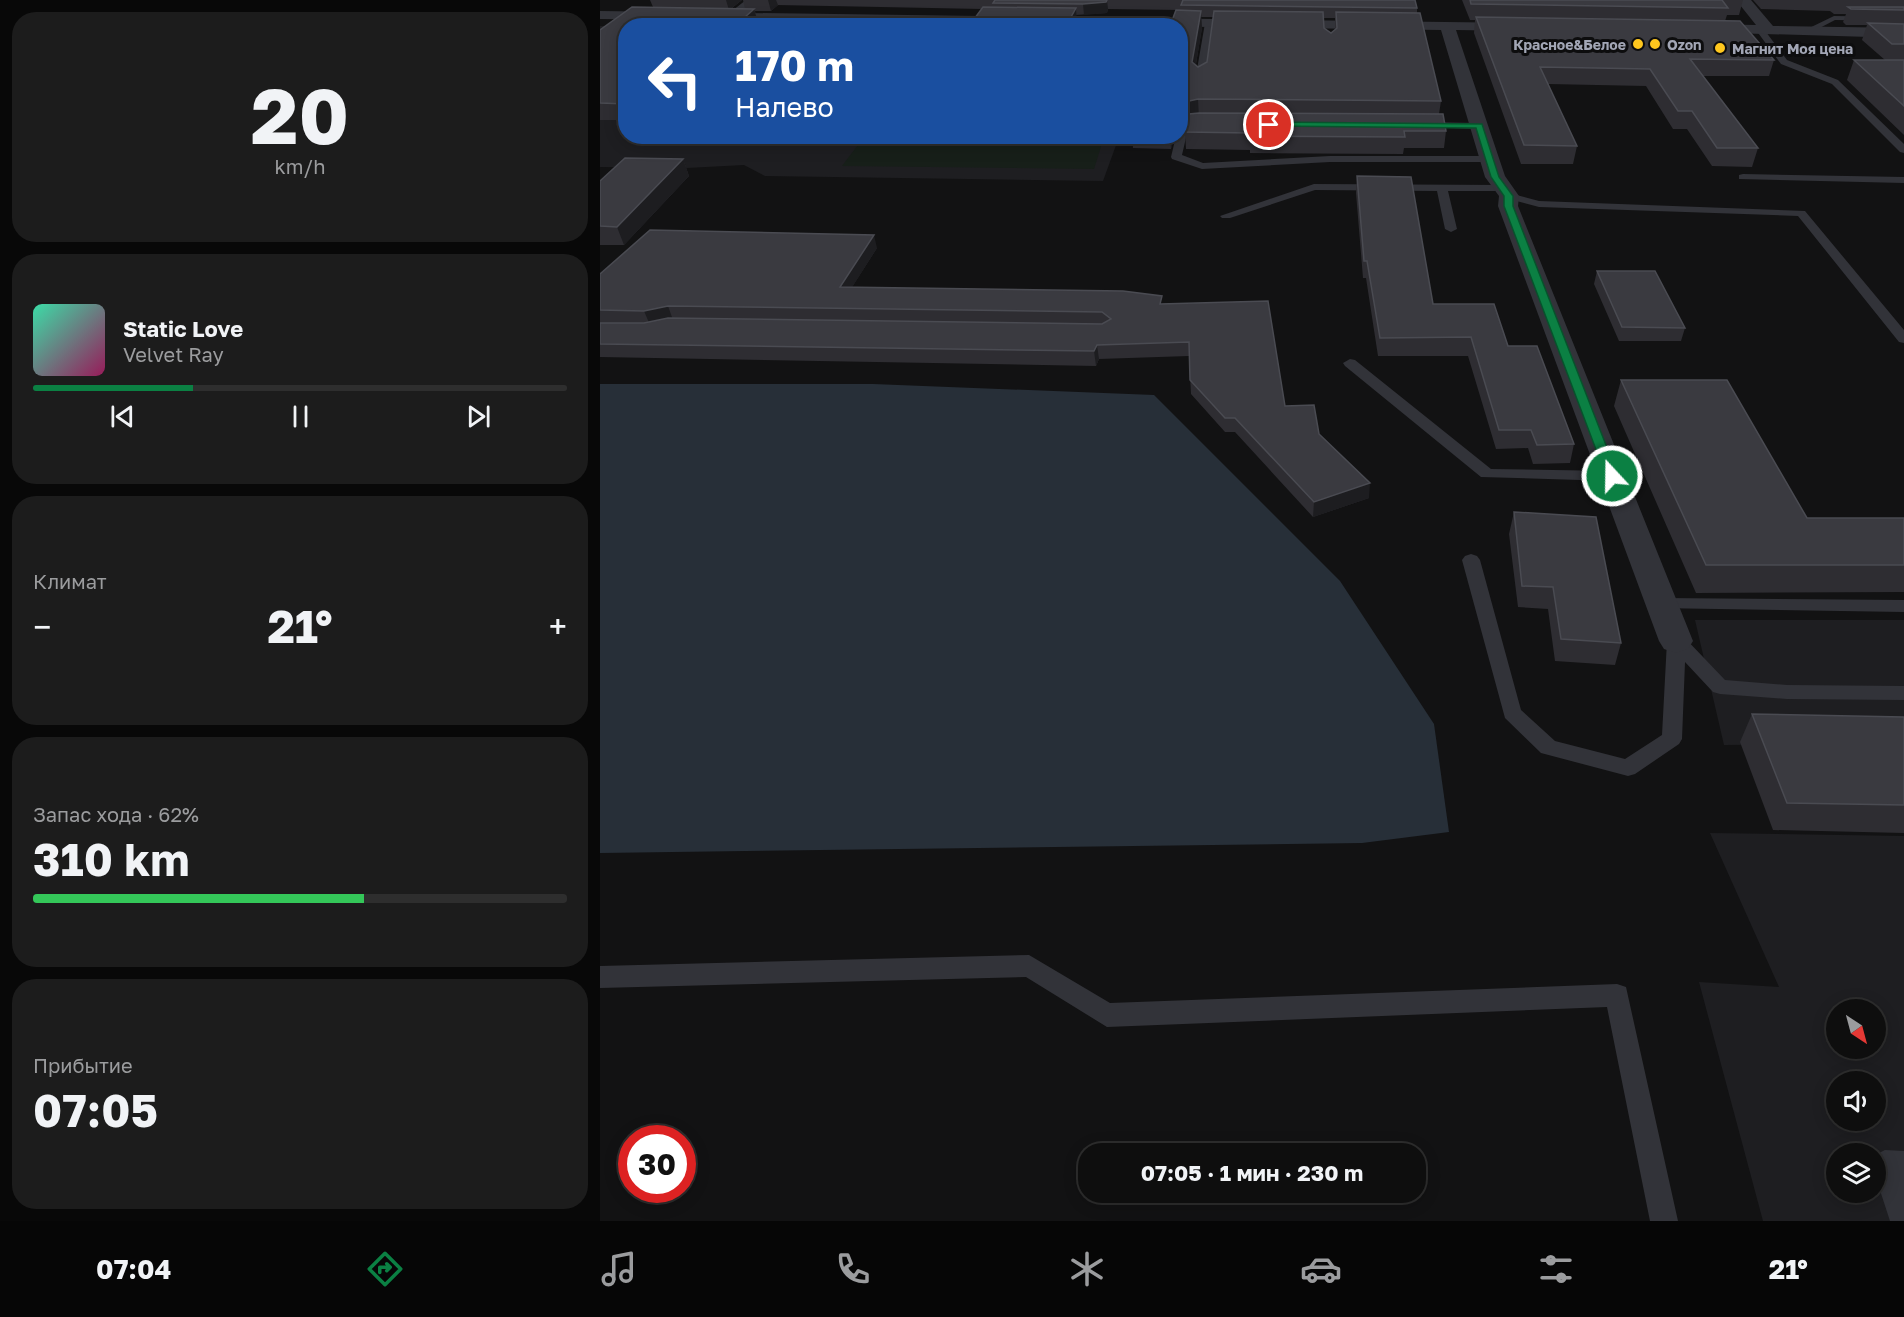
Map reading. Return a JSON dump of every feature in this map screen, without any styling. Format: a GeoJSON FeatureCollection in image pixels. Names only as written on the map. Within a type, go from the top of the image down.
{"type":"FeatureCollection","features":[{"type":"Feature","properties":{"kind":"street"},"geometry":{"type":"LineString","coordinates":[[1743,0],[1764,30]]}},
{"type":"Feature","properties":{"kind":"street"},"geometry":{"type":"LineString","coordinates":[[600,15],[1016,14],[1102,18]]}},
{"type":"Feature","properties":{"kind":"street"},"geometry":{"type":"LineString","coordinates":[[1188,22],[1329,30],[1447,25],[1540,26]]}},
{"type":"Feature","properties":{"kind":"street"},"geometry":{"type":"LineString","coordinates":[[1447,25],[1495,177],[1506,192],[1508,206],[1676,641]]}},
{"type":"Feature","properties":{"kind":"street"},"geometry":{"type":"LineString","coordinates":[[1690,29],[1904,33]]}},
{"type":"Feature","properties":{"kind":"lane"},"geometry":{"type":"LineString","coordinates":[[731,16],[751,0]]}},
{"type":"Feature","properties":{"kind":"lane"},"geometry":{"type":"LineString","coordinates":[[1807,31],[1834,18],[1904,19]]}},
{"type":"Feature","properties":{"kind":"lane"},"geometry":{"type":"LineString","coordinates":[[1200,81],[1209,23]]}},
{"type":"Feature","properties":{"kind":"lane"},"geometry":{"type":"LineString","coordinates":[[1764,30],[1784,62],[1835,82],[1904,150]]}},
{"type":"Feature","properties":{"kind":"lane"},"geometry":{"type":"LineString","coordinates":[[1188,127],[1222,124]]}},
{"type":"Feature","properties":{"kind":"lane"},"geometry":{"type":"LineString","coordinates":[[1409,125],[1479,126]]}},
{"type":"Feature","properties":{"kind":"lane"},"geometry":{"type":"LineString","coordinates":[[1179,144],[1176,157],[1202,166],[1330,159],[1489,159]]}},
{"type":"Feature","properties":{"kind":"lane"},"geometry":{"type":"LineString","coordinates":[[1743,177],[1904,180]]}},
{"type":"Feature","properties":{"kind":"lane"},"geometry":{"type":"LineString","coordinates":[[1226,216],[1314,187],[1442,188],[1506,192],[1539,204],[1801,213],[1904,339]]}},
{"type":"Feature","properties":{"kind":"lane"},"geometry":{"type":"LineString","coordinates":[[1442,188],[1451,229]]}},
{"type":"Feature","properties":{"kind":"lane"},"geometry":{"type":"LineString","coordinates":[[1350,363],[1487,474],[1612,476]]}},
{"type":"Feature","properties":{"kind":"lane"},"geometry":{"type":"LineString","coordinates":[[1471,560],[1512,713],[1548,747],[1628,768],[1672,739],[1676,641]]}},
{"type":"Feature","properties":{"kind":"lane"},"geometry":{"type":"LineString","coordinates":[[1662,604],[1904,606]]}},
{"type":"Feature","properties":{"kind":"lane"},"geometry":{"type":"LineString","coordinates":[[1676,641],[1720,687],[1787,692],[1904,693]]}},
{"type":"Feature","properties":{"kind":"lane"},"geometry":{"type":"LineString","coordinates":[[600,976],[1029,966],[1107,1015],[1617,995],[1664,1221]]}},
{"type":"Feature","properties":{"kind":"lane"},"geometry":{"type":"LineString","coordinates":[[1904,1165],[1885,1164],[1904,1221]]}},
{"type":"Feature","properties":{"kind":"shaded area"},"geometry":{"type":"Polygon","coordinates":[[[600,26],[618,26],[618,144],[1116,144],[1103,181],[765,176],[744,165],[687,168],[600,167],[600,26]]]}},
{"type":"Feature","properties":{"kind":"shaded area"},"geometry":{"type":"Polygon","coordinates":[[[859,144],[1102,144],[1094,169],[842,166],[859,144]]]}},
{"type":"Feature","properties":{"kind":"shaded area"},"geometry":{"type":"Polygon","coordinates":[[[600,384],[873,384],[1154,395],[1340,581],[1434,724],[1449,832],[1362,843],[600,853],[600,384]]]}},
{"type":"Feature","properties":{"kind":"shaded area"},"geometry":{"type":"Polygon","coordinates":[[[1695,620],[1904,620],[1904,743],[1724,745],[1695,620]]]}},
{"type":"Feature","properties":{"kind":"shaded area"},"geometry":{"type":"Polygon","coordinates":[[[1710,833],[1904,836],[1904,1221],[1763,1221],[1699,982],[1779,987],[1710,833]]]}},
{"type":"Feature","properties":{"kind":"building"},"geometry":{"type":"Polygon","coordinates":[[[995,0],[1107,0],[1106,2],[1083,4],[993,3],[995,0]]]}},
{"type":"Feature","properties":{"kind":"building"},"geometry":{"type":"Polygon","coordinates":[[[1183,0],[1415,0],[1417,8],[1181,5],[1183,0]]]}},
{"type":"Feature","properties":{"kind":"building"},"geometry":{"type":"Polygon","coordinates":[[[1470,0],[1722,0],[1728,8],[1471,4],[1470,0]]]}},
{"type":"Feature","properties":{"kind":"building"},"geometry":{"type":"Polygon","coordinates":[[[632,7],[754,9],[744,18],[618,18],[618,104],[600,103],[600,30],[632,7]]]}},
{"type":"Feature","properties":{"kind":"building"},"geometry":{"type":"Polygon","coordinates":[[[983,7],[1076,8],[1070,18],[975,18],[983,7]]]}},
{"type":"Feature","properties":{"kind":"building"},"geometry":{"type":"Polygon","coordinates":[[[1848,7],[1904,7],[1904,10],[1851,9],[1848,7]]]}},
{"type":"Feature","properties":{"kind":"building"},"geometry":{"type":"Polygon","coordinates":[[[1176,10],[1201,11],[1192,62],[1198,67],[1207,62],[1214,11],[1323,12],[1324,28],[1331,33],[1337,28],[1336,12],[1420,13],[1441,101],[1198,99],[1188,101],[1188,18],[1173,18],[1176,10]]]}},
{"type":"Feature","properties":{"kind":"building"},"geometry":{"type":"Polygon","coordinates":[[[1476,17],[1740,21],[1774,60],[1690,59],[1758,148],[1717,148],[1692,111],[1678,111],[1650,69],[1540,67],[1577,146],[1524,145],[1476,17]]]}},
{"type":"Feature","properties":{"kind":"building"},"geometry":{"type":"Polygon","coordinates":[[[1868,23],[1904,24],[1904,44],[1892,44],[1868,23]]]}},
{"type":"Feature","properties":{"kind":"building"},"geometry":{"type":"Polygon","coordinates":[[[1854,60],[1904,60],[1904,106],[1854,60]]]}},
{"type":"Feature","properties":{"kind":"building"},"geometry":{"type":"Polygon","coordinates":[[[1189,114],[1443,114],[1446,131],[1404,131],[1405,137],[1250,136],[1250,133],[1188,132],[1189,114]]]}},
{"type":"Feature","properties":{"kind":"building"},"geometry":{"type":"Polygon","coordinates":[[[625,158],[683,159],[617,227],[600,226],[600,181],[625,158]]]}},
{"type":"Feature","properties":{"kind":"building"},"geometry":{"type":"Polygon","coordinates":[[[1357,176],[1411,177],[1433,304],[1494,304],[1508,346],[1537,346],[1574,444],[1537,445],[1531,430],[1499,430],[1471,337],[1380,338],[1367,261],[1364,261],[1357,176]]]}},
{"type":"Feature","properties":{"kind":"building"},"geometry":{"type":"Polygon","coordinates":[[[650,230],[874,235],[840,287],[1123,291],[1162,296],[1160,304],[1268,301],[1285,406],[1314,405],[1319,434],[1370,483],[1314,502],[1235,418],[1225,418],[1190,380],[1189,342],[1097,345],[1094,351],[600,344],[600,323],[644,323],[668,318],[1102,324],[1111,319],[1102,312],[668,306],[644,311],[600,310],[600,274],[650,230]]]}},
{"type":"Feature","properties":{"kind":"building"},"geometry":{"type":"Polygon","coordinates":[[[1597,271],[1655,271],[1685,328],[1622,327],[1597,271]]]}},
{"type":"Feature","properties":{"kind":"building"},"geometry":{"type":"Polygon","coordinates":[[[1621,380],[1727,380],[1807,518],[1904,518],[1904,565],[1706,565],[1621,380]]]}},
{"type":"Feature","properties":{"kind":"building"},"geometry":{"type":"Polygon","coordinates":[[[1514,512],[1596,517],[1621,643],[1561,639],[1553,587],[1522,586],[1514,512]]]}},
{"type":"Feature","properties":{"kind":"building"},"geometry":{"type":"Polygon","coordinates":[[[1752,714],[1904,717],[1904,805],[1787,803],[1752,714]]]}},
{"type":"Feature","properties":{"kind":"place","name":"Красное&Белое"},"geometry":{"type":"Point","coordinates":[1638,44]}},
{"type":"Feature","properties":{"kind":"place","name":"Ozon"},"geometry":{"type":"Point","coordinates":[1655,44]}},
{"type":"Feature","properties":{"kind":"place","name":"Магнит Моя цена"},"geometry":{"type":"Point","coordinates":[1720,48]}},
{"type":"Feature","properties":{"kind":"route"},"geometry":{"type":"LineString","coordinates":[[1269,125],[1479,126],[1495,177],[1509,196],[1508,206],[1612,476]]}}]}
